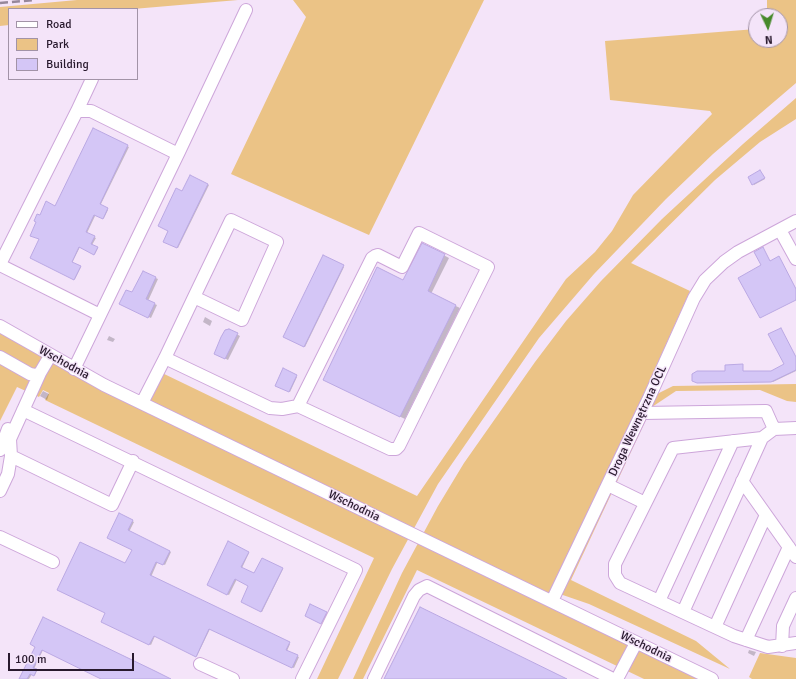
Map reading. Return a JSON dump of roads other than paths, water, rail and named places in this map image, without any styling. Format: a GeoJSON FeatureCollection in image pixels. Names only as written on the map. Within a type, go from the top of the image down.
{"type":"FeatureCollection","features":[{"type":"Feature","properties":{"kind":"street"},"geometry":{"type":"LineString","coordinates":[[74,369],[246,10]]}},
{"type":"Feature","properties":{"kind":"street"},"geometry":{"type":"LineString","coordinates":[[92,80],[0,264],[100,315]]}},
{"type":"Feature","properties":{"kind":"street"},"geometry":{"type":"LineString","coordinates":[[77,111],[91,111],[178,154]]}},
{"type":"Feature","properties":{"kind":"street"},"geometry":{"type":"LineString","coordinates":[[142,403],[231,220],[277,242],[242,320],[194,298]]}},
{"type":"Feature","properties":{"kind":"street","name":"Droga Wewnętrzna OCL"},"geometry":{"type":"LineString","coordinates":[[552,601],[643,413],[694,298],[705,280],[724,262],[738,252],[796,222]]}},
{"type":"Feature","properties":{"kind":"street"},"geometry":{"type":"LineString","coordinates":[[780,230],[796,259]]}},
{"type":"Feature","properties":{"kind":"street"},"geometry":{"type":"LineString","coordinates":[[165,358],[270,408],[282,409],[298,406],[390,449],[396,449],[399,446],[488,267],[419,233],[402,267],[378,255],[372,258],[298,406]]}},
{"type":"Feature","properties":{"kind":"street","name":"Wschodnia"},"geometry":{"type":"LineString","coordinates":[[0,326],[50,356],[142,403],[712,679]]}},
{"type":"Feature","properties":{"kind":"street"},"geometry":{"type":"LineString","coordinates":[[0,491],[8,474],[11,456],[10,439],[40,373],[50,356]]}},
{"type":"Feature","properties":{"kind":"street"},"geometry":{"type":"LineString","coordinates":[[0,357],[33,375],[40,373]]}},
{"type":"Feature","properties":{"kind":"street"},"geometry":{"type":"LineString","coordinates":[[0,450],[3,439],[18,407],[31,393]]}},
{"type":"Feature","properties":{"kind":"street"},"geometry":{"type":"LineString","coordinates":[[23,410],[133,461],[356,570],[302,679]]}},
{"type":"Feature","properties":{"kind":"street"},"geometry":{"type":"LineString","coordinates":[[643,413],[766,411],[774,429]]}},
{"type":"Feature","properties":{"kind":"street"},"geometry":{"type":"LineString","coordinates":[[683,612],[762,438],[774,429],[796,428]]}},
{"type":"Feature","properties":{"kind":"street"},"geometry":{"type":"LineString","coordinates":[[762,438],[673,448],[615,564],[614,575],[620,583],[746,640],[768,647],[796,644]]}},
{"type":"Feature","properties":{"kind":"street"},"geometry":{"type":"LineString","coordinates":[[659,601],[733,441]]}},
{"type":"Feature","properties":{"kind":"street"},"geometry":{"type":"LineString","coordinates":[[11,456],[112,505],[133,461]]}},
{"type":"Feature","properties":{"kind":"street"},"geometry":{"type":"LineString","coordinates":[[742,481],[792,552],[746,640]]}},
{"type":"Feature","properties":{"kind":"street"},"geometry":{"type":"LineString","coordinates":[[608,485],[645,503]]}},
{"type":"Feature","properties":{"kind":"street"},"geometry":{"type":"LineString","coordinates":[[715,627],[766,515]]}},
{"type":"Feature","properties":{"kind":"street"},"geometry":{"type":"LineString","coordinates":[[0,537],[53,562]]}},
{"type":"Feature","properties":{"kind":"street"},"geometry":{"type":"LineString","coordinates":[[374,679],[414,596],[419,590],[427,586],[613,679]]}},
{"type":"Feature","properties":{"kind":"street"},"geometry":{"type":"LineString","coordinates":[[782,646],[783,626],[796,598]]}},
{"type":"Feature","properties":{"kind":"street"},"geometry":{"type":"LineString","coordinates":[[617,679],[636,643]]}},
{"type":"Feature","properties":{"kind":"street"},"geometry":{"type":"LineString","coordinates":[[200,664],[233,679]]}},
{"type":"Feature","properties":{"kind":"railway"},"geometry":{"type":"LineString","coordinates":[[0,3],[35,0]]}}]}
